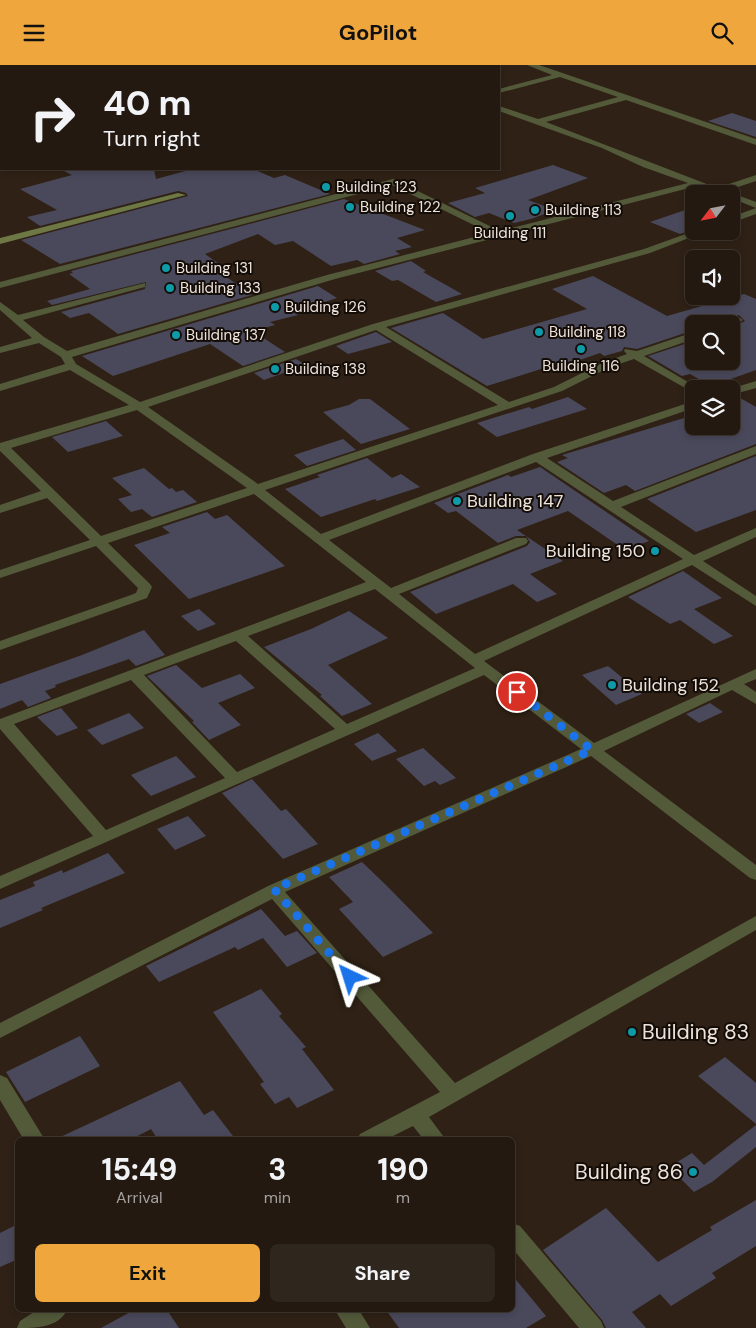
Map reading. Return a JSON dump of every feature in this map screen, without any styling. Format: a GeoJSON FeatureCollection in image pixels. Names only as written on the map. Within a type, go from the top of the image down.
{"type":"FeatureCollection","features":[{"type":"Feature","properties":{"kind":"street"},"geometry":{"type":"LineString","coordinates":[[531,65],[756,142]]}},
{"type":"Feature","properties":{"kind":"street"},"geometry":{"type":"LineString","coordinates":[[500,91],[559,75]]}},
{"type":"Feature","properties":{"kind":"street"},"geometry":{"type":"LineString","coordinates":[[537,122],[626,97]]}},
{"type":"Feature","properties":{"kind":"street"},"geometry":{"type":"LineString","coordinates":[[500,108],[605,146],[646,165],[705,185]]}},
{"type":"Feature","properties":{"kind":"street"},"geometry":{"type":"LineString","coordinates":[[740,185],[756,178]]}},
{"type":"Feature","properties":{"kind":"street"},"geometry":{"type":"LineString","coordinates":[[0,285],[394,182],[499,234]]}},
{"type":"Feature","properties":{"kind":"street"},"geometry":{"type":"LineString","coordinates":[[0,388],[69,361],[331,277],[700,183]]}},
{"type":"Feature","properties":{"kind":"street"},"geometry":{"type":"LineString","coordinates":[[0,241],[181,195]]}},
{"type":"Feature","properties":{"kind":"street"},"geometry":{"type":"LineString","coordinates":[[740,199],[756,205]]}},
{"type":"Feature","properties":{"kind":"street"},"geometry":{"type":"LineString","coordinates":[[740,217],[756,211]]}},
{"type":"Feature","properties":{"kind":"street"},"geometry":{"type":"LineString","coordinates":[[0,645],[142,595],[145,587],[143,582],[99,542],[1,446],[140,406],[377,326],[647,251],[685,237]]}},
{"type":"Feature","properties":{"kind":"street"},"geometry":{"type":"LineString","coordinates":[[17,318],[141,285]]}},
{"type":"Feature","properties":{"kind":"street"},"geometry":{"type":"LineString","coordinates":[[0,305],[69,361],[140,406],[257,489],[480,664],[756,874]]}},
{"type":"Feature","properties":{"kind":"street"},"geometry":{"type":"LineString","coordinates":[[377,326],[506,405]]}},
{"type":"Feature","properties":{"kind":"street"},"geometry":{"type":"LineString","coordinates":[[0,574],[558,389],[631,353],[685,338]]}},
{"type":"Feature","properties":{"kind":"street"},"geometry":{"type":"LineString","coordinates":[[0,350],[40,339]]}},
{"type":"Feature","properties":{"kind":"street"},"geometry":{"type":"LineString","coordinates":[[631,353],[685,385]]}},
{"type":"Feature","properties":{"kind":"street"},"geometry":{"type":"LineString","coordinates":[[740,389],[756,384]]}},
{"type":"Feature","properties":{"kind":"street"},"geometry":{"type":"LineString","coordinates":[[319,539],[537,457],[685,407]]}},
{"type":"Feature","properties":{"kind":"street"},"geometry":{"type":"LineString","coordinates":[[610,507],[756,450]]}},
{"type":"Feature","properties":{"kind":"street"},"geometry":{"type":"LineString","coordinates":[[537,457],[756,602]]}},
{"type":"Feature","properties":{"kind":"street"},"geometry":{"type":"LineString","coordinates":[[0,509],[49,493]]}},
{"type":"Feature","properties":{"kind":"street"},"geometry":{"type":"LineString","coordinates":[[0,883],[346,731],[480,664],[756,532]]}},
{"type":"Feature","properties":{"kind":"street"},"geometry":{"type":"LineString","coordinates":[[390,593],[520,541]]}},
{"type":"Feature","properties":{"kind":"street"},"geometry":{"type":"LineString","coordinates":[[103,837],[2,723],[377,583]]}},
{"type":"Feature","properties":{"kind":"street"},"geometry":{"type":"LineString","coordinates":[[238,635],[346,731]]}},
{"type":"Feature","properties":{"kind":"street"},"geometry":{"type":"LineString","coordinates":[[0,1031],[274,889],[592,750],[756,673]]}},
{"type":"Feature","properties":{"kind":"street"},"geometry":{"type":"LineString","coordinates":[[134,674],[235,779]]}},
{"type":"Feature","properties":{"kind":"street"},"geometry":{"type":"LineString","coordinates":[[733,684],[756,699]]}},
{"type":"Feature","properties":{"kind":"street"},"geometry":{"type":"LineString","coordinates":[[274,889],[452,1094]]}},
{"type":"Feature","properties":{"kind":"street"},"geometry":{"type":"LineString","coordinates":[[373,1137],[416,1115],[756,922]]}},
{"type":"Feature","properties":{"kind":"street"},"geometry":{"type":"LineString","coordinates":[[0,1083],[33,1137]]}},
{"type":"Feature","properties":{"kind":"street"},"geometry":{"type":"LineString","coordinates":[[416,1115],[434,1137]]}},
{"type":"Feature","properties":{"kind":"street"},"geometry":{"type":"LineString","coordinates":[[515,1235],[593,1328]]}},
{"type":"Feature","properties":{"kind":"street"},"geometry":{"type":"LineString","coordinates":[[28,1328],[53,1312]]}},
{"type":"Feature","properties":{"kind":"street"},"geometry":{"type":"LineString","coordinates":[[347,1312],[359,1328]]}},
{"type":"Feature","properties":{"kind":"building"},"geometry":{"type":"Polygon","coordinates":[[[732,113],[756,121],[756,137],[708,121],[732,113]]]}},
{"type":"Feature","properties":{"kind":"building"},"geometry":{"type":"Polygon","coordinates":[[[553,165],[588,178],[528,200],[555,210],[531,219],[514,223],[489,213],[475,217],[448,203],[485,193],[475,188],[553,165]]]}},
{"type":"Feature","properties":{"kind":"building"},"geometry":{"type":"Polygon","coordinates":[[[62,170],[154,170],[156,179],[189,170],[255,170],[274,178],[285,175],[330,194],[60,264],[21,240],[188,196],[186,193],[178,191],[40,226],[27,217],[57,210],[20,189],[72,175],[62,170]]]}},
{"type":"Feature","properties":{"kind":"building"},"geometry":{"type":"Polygon","coordinates":[[[344,199],[425,230],[397,238],[412,247],[395,251],[400,254],[364,264],[357,260],[331,266],[293,241],[275,245],[258,234],[205,254],[226,269],[218,271],[252,295],[118,334],[89,313],[70,318],[61,312],[145,289],[146,282],[52,305],[47,301],[90,289],[69,274],[73,273],[71,271],[344,199]]]}},
{"type":"Feature","properties":{"kind":"building"},"geometry":{"type":"Polygon","coordinates":[[[685,210],[685,232],[680,234],[650,222],[685,210]]]}},
{"type":"Feature","properties":{"kind":"building"},"geometry":{"type":"Polygon","coordinates":[[[411,261],[426,271],[423,272],[462,294],[436,302],[398,280],[392,281],[375,271],[411,261]]]}},
{"type":"Feature","properties":{"kind":"building"},"geometry":{"type":"Polygon","coordinates":[[[593,276],[667,316],[706,305],[740,305],[740,295],[744,294],[756,299],[756,370],[728,380],[700,380],[690,374],[682,376],[648,356],[685,344],[685,370],[740,370],[740,324],[745,321],[740,315],[685,315],[685,333],[637,349],[624,347],[622,351],[604,356],[600,353],[545,372],[541,369],[487,386],[391,328],[443,313],[483,339],[587,309],[552,289],[593,276]]]}},
{"type":"Feature","properties":{"kind":"building"},"geometry":{"type":"Polygon","coordinates":[[[318,286],[337,298],[294,312],[298,315],[270,322],[275,325],[253,331],[285,352],[243,366],[210,344],[113,376],[82,356],[318,286]]]}},
{"type":"Feature","properties":{"kind":"building"},"geometry":{"type":"Polygon","coordinates":[[[376,332],[392,342],[348,354],[336,346],[376,332]]]}},
{"type":"Feature","properties":{"kind":"building"},"geometry":{"type":"Polygon","coordinates":[[[296,359],[306,365],[264,380],[254,373],[296,359]]]}},
{"type":"Feature","properties":{"kind":"building"},"geometry":{"type":"Polygon","coordinates":[[[568,397],[587,409],[497,437],[477,423],[529,407],[532,409],[568,397]]]}},
{"type":"Feature","properties":{"kind":"building"},"geometry":{"type":"Polygon","coordinates":[[[359,399],[370,399],[410,429],[361,444],[323,412],[349,405],[359,399]]]}},
{"type":"Feature","properties":{"kind":"building"},"geometry":{"type":"Polygon","coordinates":[[[740,400],[756,407],[756,444],[635,491],[626,485],[604,493],[557,462],[568,458],[562,455],[685,418],[685,435],[740,435],[740,400]]]}},
{"type":"Feature","properties":{"kind":"building"},"geometry":{"type":"Polygon","coordinates":[[[106,421],[123,436],[68,452],[52,437],[106,421]]]}},
{"type":"Feature","properties":{"kind":"building"},"geometry":{"type":"Polygon","coordinates":[[[343,439],[356,450],[307,466],[294,455],[343,439]]]}},
{"type":"Feature","properties":{"kind":"building"},"geometry":{"type":"Polygon","coordinates":[[[756,456],[756,510],[696,532],[647,499],[756,456]]]}},
{"type":"Feature","properties":{"kind":"building"},"geometry":{"type":"Polygon","coordinates":[[[367,458],[392,478],[401,474],[420,487],[377,501],[375,499],[321,517],[285,489],[320,477],[317,475],[367,458]]]}},
{"type":"Feature","properties":{"kind":"building"},"geometry":{"type":"Polygon","coordinates":[[[540,467],[649,541],[625,550],[568,511],[517,530],[526,536],[516,536],[498,543],[456,511],[448,513],[434,503],[508,475],[511,477],[540,467]]]}},
{"type":"Feature","properties":{"kind":"building"},"geometry":{"type":"Polygon","coordinates":[[[144,468],[169,489],[172,488],[176,492],[183,490],[197,502],[152,517],[142,509],[131,512],[118,499],[132,495],[112,478],[144,468]]]}},
{"type":"Feature","properties":{"kind":"building"},"geometry":{"type":"Polygon","coordinates":[[[207,512],[215,519],[227,515],[285,566],[189,599],[134,545],[170,533],[162,527],[207,512]]]}},
{"type":"Feature","properties":{"kind":"building"},"geometry":{"type":"Polygon","coordinates":[[[526,536],[563,561],[530,574],[557,594],[537,602],[513,584],[436,614],[410,592],[527,546],[530,542],[526,536]]]}},
{"type":"Feature","properties":{"kind":"building"},"geometry":{"type":"Polygon","coordinates":[[[683,571],[722,598],[694,609],[733,636],[714,644],[680,620],[670,624],[628,597],[683,571]]]}},
{"type":"Feature","properties":{"kind":"building"},"geometry":{"type":"Polygon","coordinates":[[[199,609],[216,624],[198,631],[181,616],[199,609]]]}},
{"type":"Feature","properties":{"kind":"building"},"geometry":{"type":"Polygon","coordinates":[[[349,611],[388,638],[328,665],[372,704],[342,716],[320,696],[322,695],[264,647],[311,629],[349,611]]]}},
{"type":"Feature","properties":{"kind":"building"},"geometry":{"type":"Polygon","coordinates":[[[144,630],[165,655],[136,666],[129,659],[55,685],[56,687],[45,691],[51,698],[28,707],[22,700],[0,709],[0,684],[82,655],[144,630]]]}},
{"type":"Feature","properties":{"kind":"building"},"geometry":{"type":"Polygon","coordinates":[[[176,665],[202,688],[240,674],[255,688],[218,703],[241,725],[209,740],[192,722],[194,721],[147,676],[176,665]]]}},
{"type":"Feature","properties":{"kind":"building","name":"Building 152"},"geometry":{"type":"Polygon","coordinates":[[[608,666],[642,694],[616,705],[582,675],[608,666]]]}},
{"type":"Feature","properties":{"kind":"building"},"geometry":{"type":"Polygon","coordinates":[[[710,703],[723,712],[699,723],[686,714],[710,703]]]}},
{"type":"Feature","properties":{"kind":"building"},"geometry":{"type":"Polygon","coordinates":[[[61,708],[78,728],[57,736],[37,717],[61,708]]]}},
{"type":"Feature","properties":{"kind":"building"},"geometry":{"type":"Polygon","coordinates":[[[129,713],[144,728],[102,745],[87,730],[129,713]]]}},
{"type":"Feature","properties":{"kind":"building"},"geometry":{"type":"Polygon","coordinates":[[[378,733],[397,751],[372,761],[354,744],[378,733]]]}},
{"type":"Feature","properties":{"kind":"building"},"geometry":{"type":"Polygon","coordinates":[[[423,748],[456,778],[440,785],[435,781],[424,786],[396,759],[423,748]]]}},
{"type":"Feature","properties":{"kind":"building"},"geometry":{"type":"Polygon","coordinates":[[[176,756],[196,777],[151,796],[131,775],[176,756]]]}},
{"type":"Feature","properties":{"kind":"building"},"geometry":{"type":"Polygon","coordinates":[[[252,779],[281,811],[286,809],[318,844],[283,859],[222,793],[252,779]]]}},
{"type":"Feature","properties":{"kind":"building"},"geometry":{"type":"Polygon","coordinates":[[[188,816],[206,836],[175,850],[157,829],[188,816]]]}},
{"type":"Feature","properties":{"kind":"building"},"geometry":{"type":"Polygon","coordinates":[[[108,853],[125,873],[41,908],[43,910],[0,928],[0,900],[35,886],[33,882],[62,870],[63,873],[108,853]]]}},
{"type":"Feature","properties":{"kind":"building"},"geometry":{"type":"Polygon","coordinates":[[[362,862],[433,933],[383,957],[339,909],[353,902],[329,877],[362,862]]]}},
{"type":"Feature","properties":{"kind":"building"},"geometry":{"type":"Polygon","coordinates":[[[261,909],[285,936],[297,931],[317,953],[287,967],[263,938],[238,950],[235,947],[159,982],[146,966],[261,909]]]}},
{"type":"Feature","properties":{"kind":"building"},"geometry":{"type":"Polygon","coordinates":[[[261,989],[282,1014],[279,1016],[306,1047],[302,1049],[334,1090],[297,1108],[289,1097],[275,1104],[260,1084],[264,1082],[213,1012],[261,989]]]}},
{"type":"Feature","properties":{"kind":"building"},"geometry":{"type":"Polygon","coordinates":[[[80,1036],[100,1066],[25,1102],[6,1072],[80,1036]]]}},
{"type":"Feature","properties":{"kind":"building"},"geometry":{"type":"Polygon","coordinates":[[[725,1057],[756,1083],[756,1124],[698,1076],[725,1057]]]}},
{"type":"Feature","properties":{"kind":"building"},"geometry":{"type":"Polygon","coordinates":[[[180,1081],[204,1115],[213,1110],[234,1137],[156,1137],[151,1129],[136,1137],[60,1137],[180,1081]]]}},
{"type":"Feature","properties":{"kind":"building"},"geometry":{"type":"Polygon","coordinates":[[[756,1125],[756,1147],[712,1182],[694,1192],[669,1167],[692,1153],[704,1165],[756,1125]]]}},
{"type":"Feature","properties":{"kind":"building"},"geometry":{"type":"Polygon","coordinates":[[[756,1200],[756,1246],[712,1273],[716,1278],[671,1306],[660,1294],[632,1312],[646,1328],[606,1328],[602,1320],[543,1250],[606,1208],[658,1262],[712,1230],[710,1227],[756,1200]]]}},
{"type":"Feature","properties":{"kind":"building"},"geometry":{"type":"Polygon","coordinates":[[[15,1226],[15,1260],[0,1267],[0,1233],[15,1226]]]}},
{"type":"Feature","properties":{"kind":"building"},"geometry":{"type":"Polygon","coordinates":[[[515,1279],[546,1316],[526,1328],[399,1328],[387,1312],[515,1312],[515,1279]]]}},
{"type":"Feature","properties":{"kind":"building"},"geometry":{"type":"Polygon","coordinates":[[[130,1312],[168,1312],[179,1328],[101,1328],[130,1312]]]}},
{"type":"Feature","properties":{"kind":"place","name":"Building 123"},"geometry":{"type":"Point","coordinates":[326,187]}},
{"type":"Feature","properties":{"kind":"place","name":"Building 122"},"geometry":{"type":"Point","coordinates":[350,207]}},
{"type":"Feature","properties":{"kind":"place","name":"Building 113"},"geometry":{"type":"Point","coordinates":[535,210]}},
{"type":"Feature","properties":{"kind":"place","name":"Building 111"},"geometry":{"type":"Point","coordinates":[510,216]}},
{"type":"Feature","properties":{"kind":"place","name":"Building 131"},"geometry":{"type":"Point","coordinates":[166,268]}},
{"type":"Feature","properties":{"kind":"place","name":"Building 133"},"geometry":{"type":"Point","coordinates":[170,288]}},
{"type":"Feature","properties":{"kind":"place","name":"Building 126"},"geometry":{"type":"Point","coordinates":[275,307]}},
{"type":"Feature","properties":{"kind":"place","name":"Building 118"},"geometry":{"type":"Point","coordinates":[539,332]}},
{"type":"Feature","properties":{"kind":"place","name":"Building 137"},"geometry":{"type":"Point","coordinates":[176,335]}},
{"type":"Feature","properties":{"kind":"place","name":"Building 116"},"geometry":{"type":"Point","coordinates":[581,349]}},
{"type":"Feature","properties":{"kind":"place","name":"Building 138"},"geometry":{"type":"Point","coordinates":[275,369]}},
{"type":"Feature","properties":{"kind":"place","name":"Building 147"},"geometry":{"type":"Point","coordinates":[457,501]}},
{"type":"Feature","properties":{"kind":"place","name":"Building 150"},"geometry":{"type":"Point","coordinates":[655,551]}},
{"type":"Feature","properties":{"kind":"place","name":"Building 152"},"geometry":{"type":"Point","coordinates":[612,685]}},
{"type":"Feature","properties":{"kind":"place","name":"Building 83"},"geometry":{"type":"Point","coordinates":[632,1032]}},
{"type":"Feature","properties":{"kind":"place","name":"Building 86"},"geometry":{"type":"Point","coordinates":[693,1172]}},
{"type":"Feature","properties":{"kind":"route"},"geometry":{"type":"LineString","coordinates":[[350,977],[274,889],[592,750],[517,692]]}}]}
